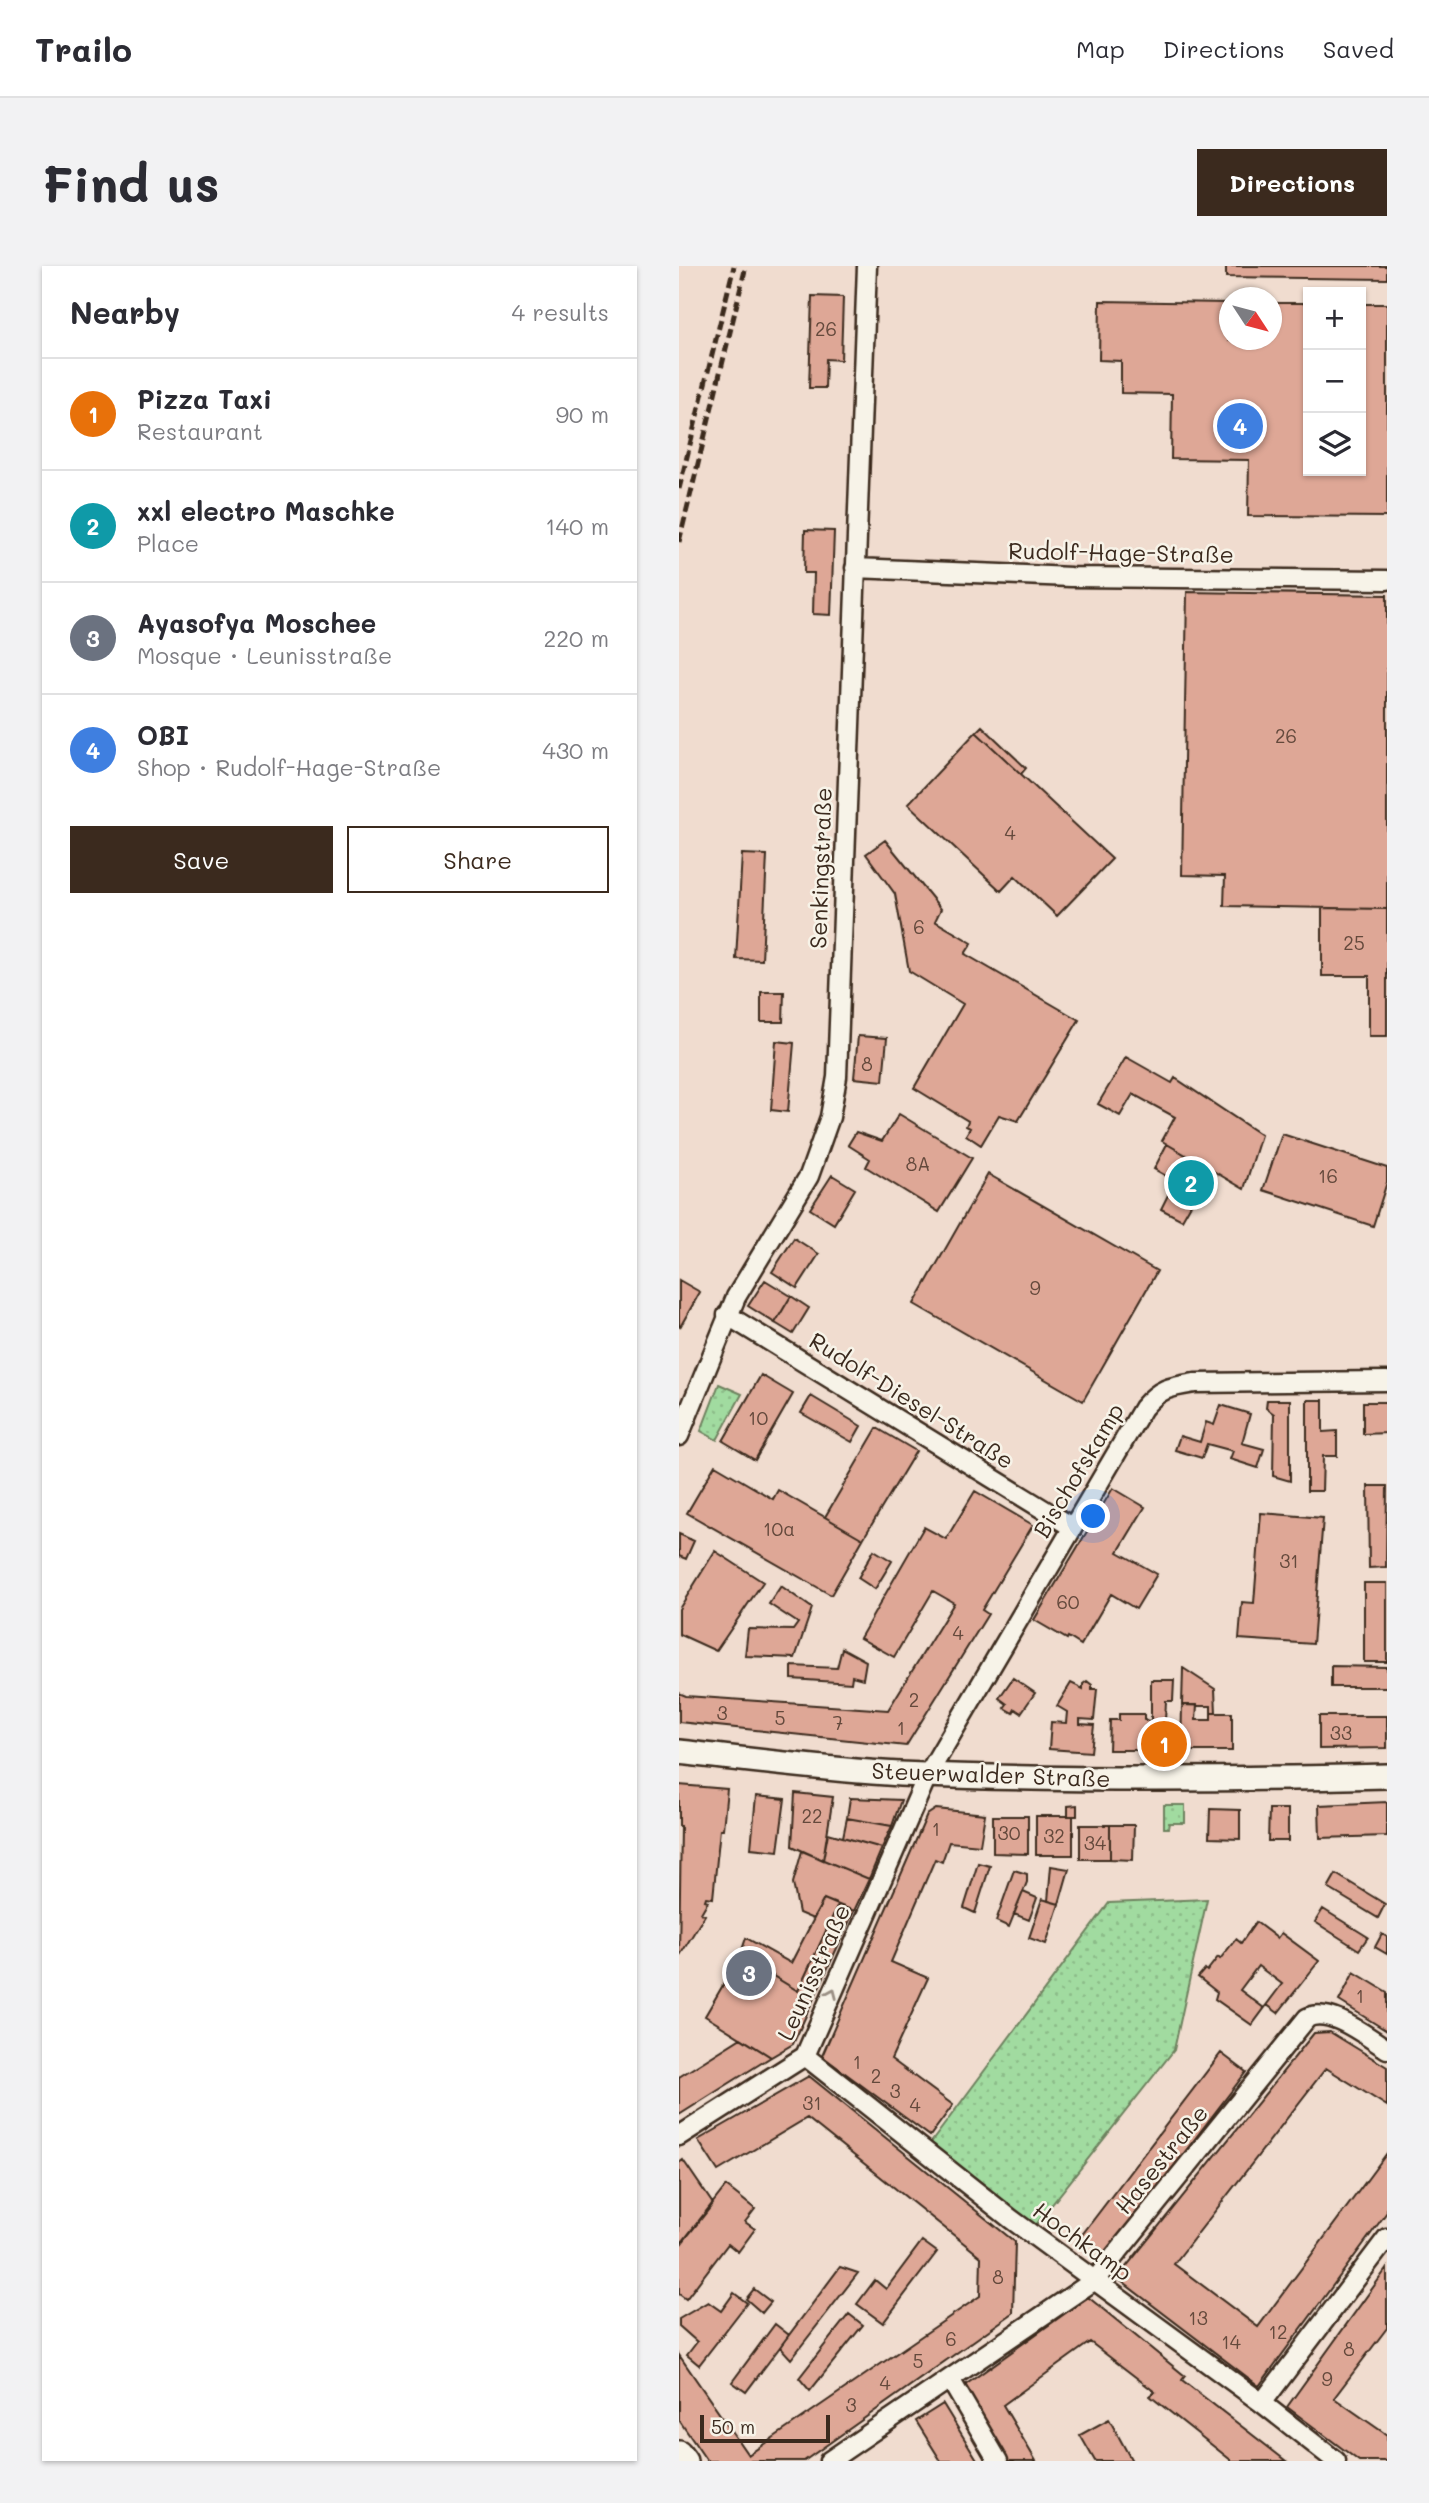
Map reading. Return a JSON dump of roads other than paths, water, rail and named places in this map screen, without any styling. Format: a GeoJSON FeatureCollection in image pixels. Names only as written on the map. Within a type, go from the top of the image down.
{"type":"FeatureCollection","features":[{"type":"Feature","properties":{"kind":"street","name":"Senkingstraße"},"geometry":{"type":"LineString","coordinates":[[679,1436],[727,1315],[809,1176],[831,1117],[837,1077],[867,266]]}},
{"type":"Feature","properties":{"kind":"street","name":"Rudolf-Hage-Straße"},"geometry":{"type":"LineString","coordinates":[[855,568],[1071,577],[1387,580]]}},
{"type":"Feature","properties":{"kind":"street","name":"Rudolf-Diesel-Straße"},"geometry":{"type":"LineString","coordinates":[[727,1315],[1072,1527]]}},
{"type":"Feature","properties":{"kind":"street","name":"Bischofskamp"},"geometry":{"type":"LineString","coordinates":[[928,1774],[1143,1408],[1156,1393],[1195,1383],[1387,1381]]}},
{"type":"Feature","properties":{"kind":"street","name":"Steuerwalder Straße"},"geometry":{"type":"LineString","coordinates":[[679,1752],[928,1774],[1096,1779],[1387,1776]]}},
{"type":"Feature","properties":{"kind":"street","name":"Leunisstraße"},"geometry":{"type":"LineString","coordinates":[[679,2136],[805,2056],[928,1774]]}},
{"type":"Feature","properties":{"kind":"street","name":"Hasestraße"},"geometry":{"type":"LineString","coordinates":[[828,2461],[1095,2280],[1300,2026],[1313,2015],[1326,2014],[1333,2017],[1387,2049]]}},
{"type":"Feature","properties":{"kind":"street","name":"Hochkamp"},"geometry":{"type":"LineString","coordinates":[[805,2056],[1001,2212],[1262,2403],[1336,2461]]}},
{"type":"Feature","properties":{"kind":"street"},"geometry":{"type":"LineString","coordinates":[[1262,2403],[1387,2238]]}},
{"type":"Feature","properties":{"kind":"street"},"geometry":{"type":"LineString","coordinates":[[950,2379],[997,2461]]}},
{"type":"Feature","properties":{"kind":"street"},"geometry":{"type":"LineString","coordinates":[[679,2453],[685,2461]]}},
{"type":"Feature","properties":{"kind":"railway"},"geometry":{"type":"LineString","coordinates":[[679,489],[734,266]]}},
{"type":"Feature","properties":{"kind":"railway"},"geometry":{"type":"LineString","coordinates":[[679,542],[746,266]]}},
{"type":"Feature","properties":{"kind":"place","name":"OBI"},"geometry":{"type":"Point","coordinates":[1240,426]}},
{"type":"Feature","properties":{"kind":"place","name":"xxl electro Maschke"},"geometry":{"type":"Point","coordinates":[1191,1183]}},
{"type":"Feature","properties":{"kind":"place","name":"Pizza Taxi"},"geometry":{"type":"Point","coordinates":[1164,1744]}},
{"type":"Feature","properties":{"kind":"place","name":"Ayasofya Moschee"},"geometry":{"type":"Point","coordinates":[749,1973]}}]}
